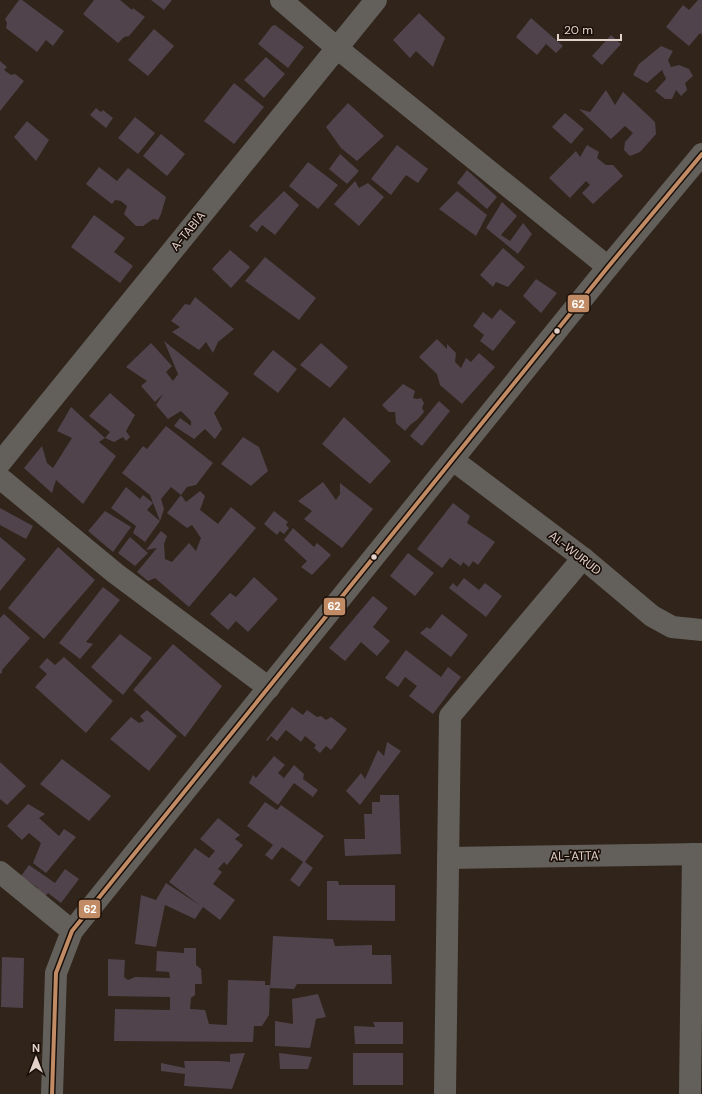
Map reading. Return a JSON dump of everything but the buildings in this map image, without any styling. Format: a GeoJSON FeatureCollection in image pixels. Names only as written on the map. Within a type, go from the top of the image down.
{"type":"FeatureCollection","features":[{"type":"Feature","properties":{"kind":"street"},"geometry":{"type":"LineString","coordinates":[[281,0],[337,48],[608,267]]}},
{"type":"Feature","properties":{"kind":"street","name":"A-TABI'A"},"geometry":{"type":"LineString","coordinates":[[0,463],[376,0]]}},
{"type":"Feature","properties":{"kind":"street"},"geometry":{"type":"LineString","coordinates":[[52,1094],[56,973],[72,931],[608,267],[702,154]]}},
{"type":"Feature","properties":{"kind":"street","name":"AL-WURUD"},"geometry":{"type":"LineString","coordinates":[[453,460],[583,558],[652,616],[672,627],[702,630]]}},
{"type":"Feature","properties":{"kind":"street"},"geometry":{"type":"LineString","coordinates":[[0,478],[115,573],[269,688]]}},
{"type":"Feature","properties":{"kind":"street"},"geometry":{"type":"LineString","coordinates":[[445,1094],[450,716],[583,558]]}},
{"type":"Feature","properties":{"kind":"street"},"geometry":{"type":"LineString","coordinates":[[694,1092],[698,854]]}},
{"type":"Feature","properties":{"kind":"street","name":"AL-'ATTA'"},"geometry":{"type":"LineString","coordinates":[[448,858],[698,854]]}},
{"type":"Feature","properties":{"kind":"street"},"geometry":{"type":"LineString","coordinates":[[0,872],[72,931]]}},
{"type":"Feature","properties":{"kind":"transit line","name":"62"},"geometry":{"type":"LineString","coordinates":[[52,1094],[56,973],[72,931],[608,267],[702,154]]}}]}
